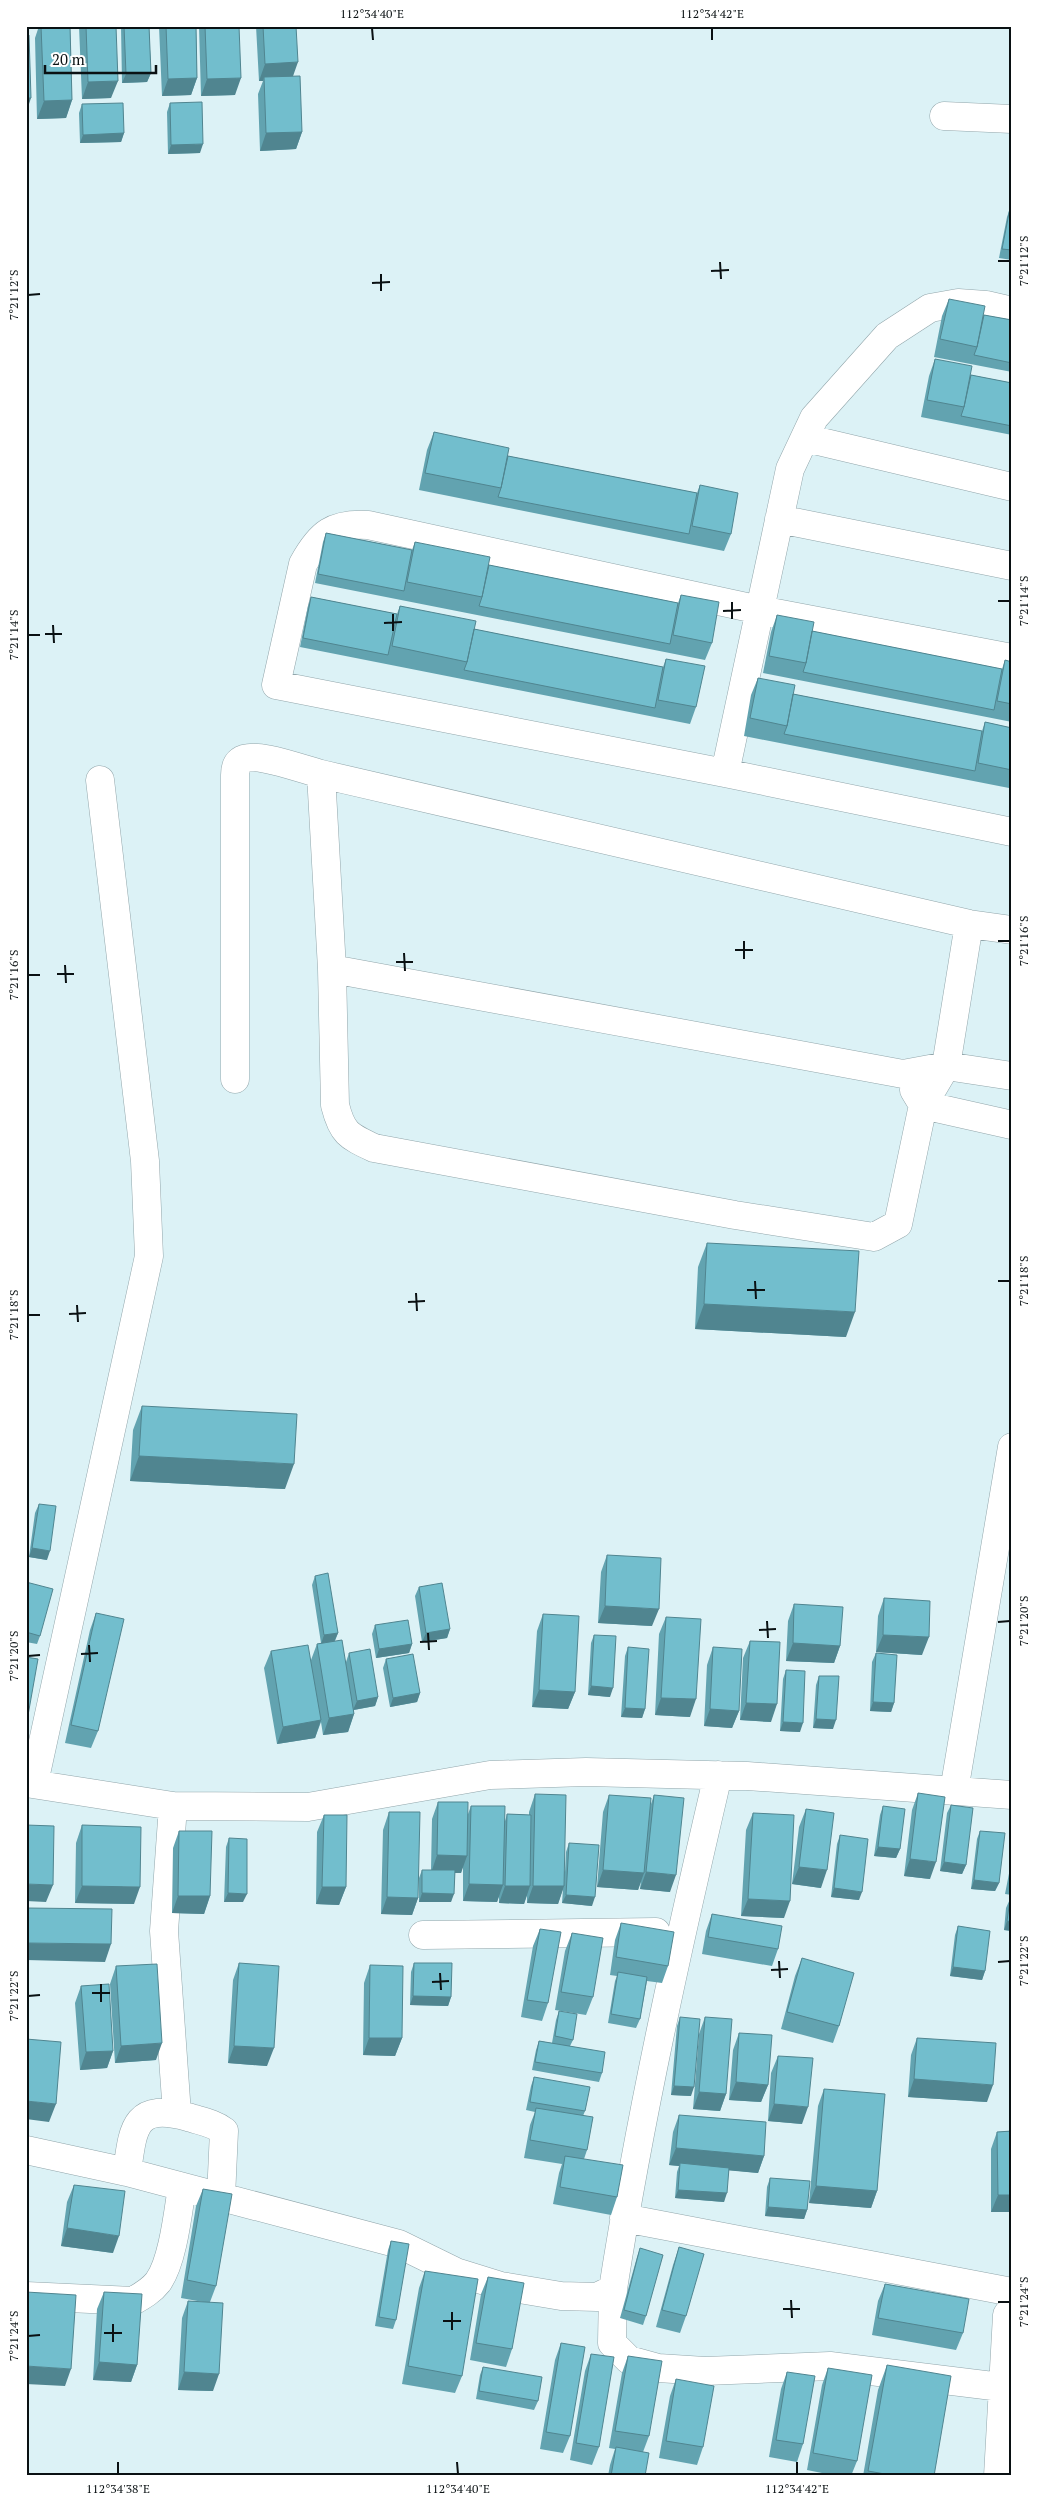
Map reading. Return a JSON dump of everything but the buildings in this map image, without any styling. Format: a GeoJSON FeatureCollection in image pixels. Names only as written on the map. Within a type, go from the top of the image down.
{"type":"FeatureCollection","features":[{"type":"Feature","properties":{"kind":"street"},"geometry":{"type":"LineString","coordinates":[[944,116],[1012,118]]}},
{"type":"Feature","properties":{"kind":"street"},"geometry":{"type":"LineString","coordinates":[[725,773],[790,470],[814,418],[887,336],[930,308],[958,303],[986,305],[1012,311]]}},
{"type":"Feature","properties":{"kind":"street"},"geometry":{"type":"LineString","coordinates":[[805,438],[1012,487]]}},
{"type":"Feature","properties":{"kind":"street"},"geometry":{"type":"LineString","coordinates":[[779,519],[1012,566]]}},
{"type":"Feature","properties":{"kind":"street"},"geometry":{"type":"LineString","coordinates":[[1012,658],[760,610],[368,525],[347,524],[328,532],[312,547],[303,564],[274,694],[725,773],[1012,832]]}},
{"type":"Feature","properties":{"kind":"street"},"geometry":{"type":"LineString","coordinates":[[235,1079],[236,766],[240,760],[249,758],[262,758],[321,774],[969,924],[1012,930]]}},
{"type":"Feature","properties":{"kind":"street"},"geometry":{"type":"LineString","coordinates":[[321,774],[332,969],[335,1105],[340,1126],[355,1139],[374,1148],[735,1215],[874,1237],[898,1224],[923,1105],[946,1066],[969,924]]}},
{"type":"Feature","properties":{"kind":"street"},"geometry":{"type":"LineString","coordinates":[[100,780],[145,1161],[149,1256],[30,1783],[173,1806],[308,1807],[490,1775],[586,1772],[718,1775],[1012,1794]]}},
{"type":"Feature","properties":{"kind":"street"},"geometry":{"type":"LineString","coordinates":[[332,969],[903,1074],[946,1066],[1012,1076]]}},
{"type":"Feature","properties":{"kind":"street"},"geometry":{"type":"LineString","coordinates":[[903,1074],[923,1105],[1012,1125]]}},
{"type":"Feature","properties":{"kind":"street"},"geometry":{"type":"LineString","coordinates":[[954,1791],[1012,1447]]}},
{"type":"Feature","properties":{"kind":"street"},"geometry":{"type":"LineString","coordinates":[[718,1775],[681,1931],[624,2218],[613,2289],[612,2343],[629,2360],[658,2368],[705,2371],[830,2366],[1001,2387]]}},
{"type":"Feature","properties":{"kind":"street"},"geometry":{"type":"LineString","coordinates":[[173,1806],[164,1931],[177,2114]]}},
{"type":"Feature","properties":{"kind":"street"},"geometry":{"type":"LineString","coordinates":[[423,1935],[681,1931]]}},
{"type":"Feature","properties":{"kind":"street"},"geometry":{"type":"LineString","coordinates":[[127,2172],[133,2132],[140,2120],[152,2112],[177,2114],[218,2126],[224,2131],[221,2197]]}},
{"type":"Feature","properties":{"kind":"street"},"geometry":{"type":"LineString","coordinates":[[26,2150],[127,2172],[399,2244],[456,2272],[501,2286],[561,2296],[597,2297],[613,2289]]}},
{"type":"Feature","properties":{"kind":"street"},"geometry":{"type":"LineString","coordinates":[[26,2296],[133,2301],[148,2292],[159,2281],[168,2256],[182,2187]]}},
{"type":"Feature","properties":{"kind":"street"},"geometry":{"type":"LineString","coordinates":[[624,2218],[1012,2292]]}},
{"type":"Feature","properties":{"kind":"street"},"geometry":{"type":"LineString","coordinates":[[998,2476],[1006,2315],[1012,2308]]}}]}
